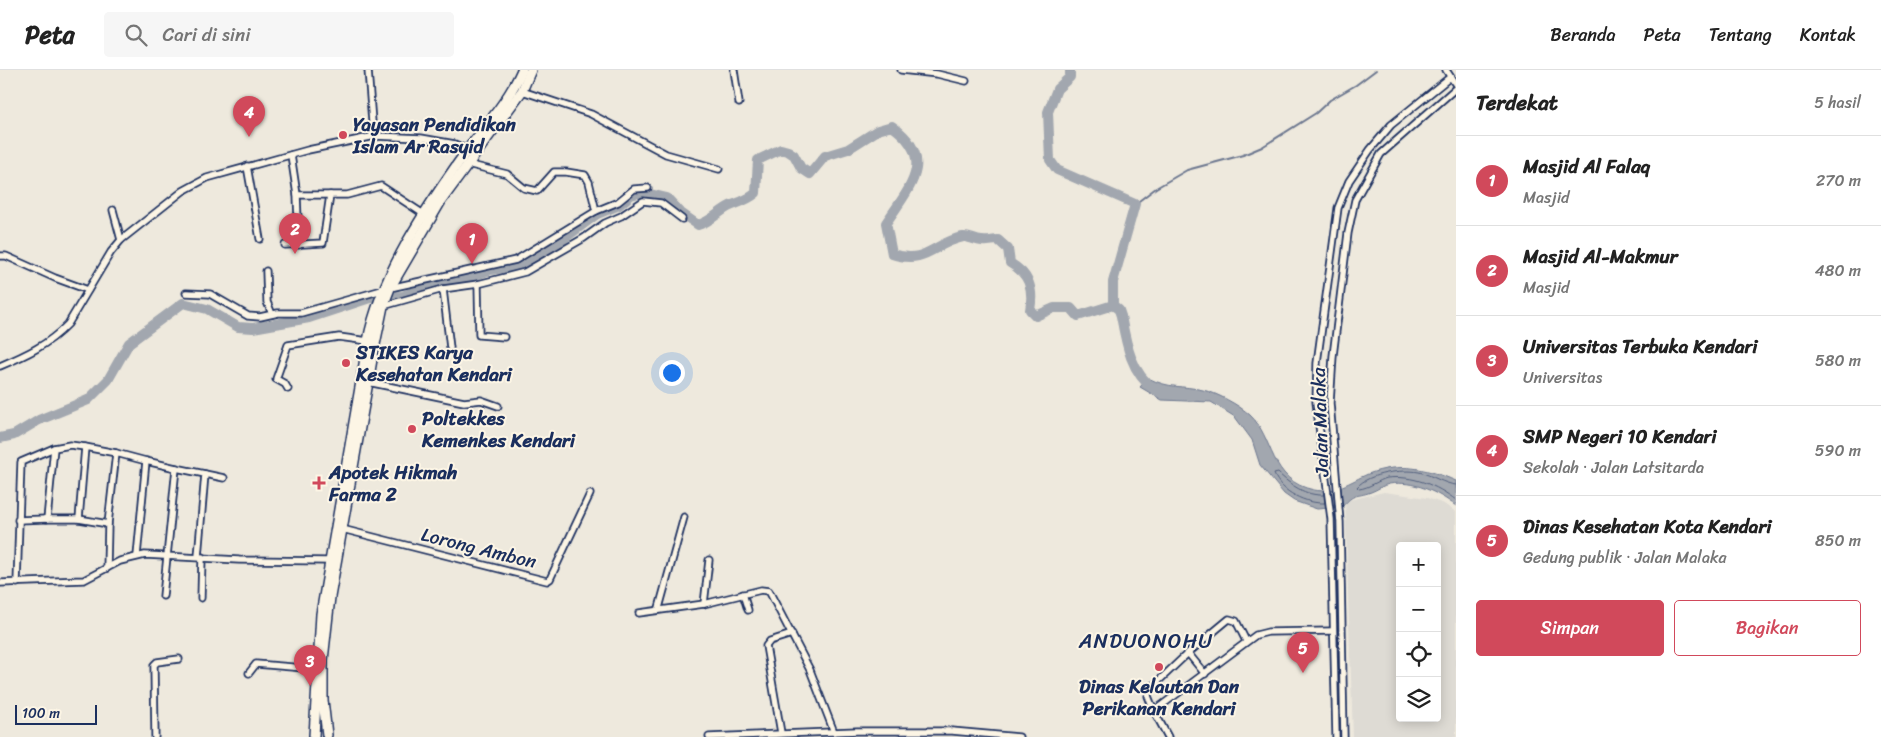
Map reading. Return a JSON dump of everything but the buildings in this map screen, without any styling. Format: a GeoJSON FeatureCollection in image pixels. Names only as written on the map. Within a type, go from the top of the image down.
{"type":"FeatureCollection","features":[{"type":"Feature","properties":{"kind":"highway"},"geometry":{"type":"LineString","coordinates":[[380,306],[368,382],[357,424],[328,561],[324,615],[323,700],[329,736],[314,737],[316,669],[324,615],[342,529],[357,424],[368,341],[385,291],[425,215],[471,151],[522,70]]}},
{"type":"Feature","properties":{"kind":"highway"},"geometry":{"type":"LineString","coordinates":[[395,271],[466,164],[471,151],[522,91],[531,70]]}},
{"type":"Feature","properties":{"kind":"street"},"geometry":{"type":"LineString","coordinates":[[368,70],[372,122],[375,136]]}},
{"type":"Feature","properties":{"kind":"street"},"geometry":{"type":"LineString","coordinates":[[734,70],[739,103]]}},
{"type":"Feature","properties":{"kind":"street"},"geometry":{"type":"LineString","coordinates":[[901,70],[937,74],[966,81]]}},
{"type":"Feature","properties":{"kind":"street"},"geometry":{"type":"LineString","coordinates":[[1446,70],[1456,87]]}},
{"type":"Feature","properties":{"kind":"street","name":"Jalan Malaka"},"geometry":{"type":"LineString","coordinates":[[1336,737],[1331,519],[1321,456],[1316,402],[1317,363],[1338,208],[1349,181],[1370,150],[1391,125],[1449,78]]}},
{"type":"Feature","properties":{"kind":"street","name":"Jalan Malaka"},"geometry":{"type":"LineString","coordinates":[[1344,737],[1340,522],[1330,403],[1333,356],[1348,232],[1355,200],[1382,154],[1456,87]]}},
{"type":"Feature","properties":{"kind":"street"},"geometry":{"type":"LineString","coordinates":[[522,91],[591,114],[666,154],[719,169]]}},
{"type":"Feature","properties":{"kind":"street"},"geometry":{"type":"LineString","coordinates":[[0,366],[31,353],[50,342],[68,324],[111,252],[122,240],[190,186],[247,166],[334,143],[375,136],[421,138],[455,144],[471,151]]}},
{"type":"Feature","properties":{"kind":"street"},"geometry":{"type":"LineString","coordinates":[[291,155],[297,195],[299,244]]}},
{"type":"Feature","properties":{"kind":"street"},"geometry":{"type":"LineString","coordinates":[[466,164],[507,174],[524,188],[537,191],[554,172],[585,175],[589,182],[596,212]]}},
{"type":"Feature","properties":{"kind":"street"},"geometry":{"type":"LineString","coordinates":[[247,166],[260,239]]}},
{"type":"Feature","properties":{"kind":"street"},"geometry":{"type":"LineString","coordinates":[[297,195],[352,194],[381,186],[425,215]]}},
{"type":"Feature","properties":{"kind":"street"},"geometry":{"type":"LineString","coordinates":[[186,293],[210,294],[248,316],[260,317],[272,314],[301,312],[516,260],[596,212],[618,202],[634,189],[648,188]]}},
{"type":"Feature","properties":{"kind":"street"},"geometry":{"type":"LineString","coordinates":[[285,245],[323,243],[330,195]]}},
{"type":"Feature","properties":{"kind":"street"},"geometry":{"type":"LineString","coordinates":[[380,306],[443,289],[478,284],[525,272],[584,238],[605,223],[621,216],[643,200],[661,203],[682,219]]}},
{"type":"Feature","properties":{"kind":"street"},"geometry":{"type":"LineString","coordinates":[[112,210],[122,240]]}},
{"type":"Feature","properties":{"kind":"street"},"geometry":{"type":"LineString","coordinates":[[0,256],[6,256],[55,278],[88,290]]}},
{"type":"Feature","properties":{"kind":"street"},"geometry":{"type":"LineString","coordinates":[[266,271],[267,305],[272,314]]}},
{"type":"Feature","properties":{"kind":"street"},"geometry":{"type":"LineString","coordinates":[[478,284],[479,335],[504,338]]}},
{"type":"Feature","properties":{"kind":"street"},"geometry":{"type":"LineString","coordinates":[[443,289],[450,348]]}},
{"type":"Feature","properties":{"kind":"street"},"geometry":{"type":"LineString","coordinates":[[288,389],[285,384],[276,379],[288,345],[339,337],[368,341]]}},
{"type":"Feature","properties":{"kind":"street"},"geometry":{"type":"LineString","coordinates":[[368,382],[464,402],[481,400],[498,406]]}},
{"type":"Feature","properties":{"kind":"street"},"geometry":{"type":"LineString","coordinates":[[17,583],[21,462],[54,448],[70,445],[85,446],[224,478]]}},
{"type":"Feature","properties":{"kind":"street"},"geometry":{"type":"LineString","coordinates":[[79,519],[85,446]]}},
{"type":"Feature","properties":{"kind":"street"},"geometry":{"type":"LineString","coordinates":[[48,519],[54,448]]}},
{"type":"Feature","properties":{"kind":"street"},"geometry":{"type":"LineString","coordinates":[[107,568],[108,524],[116,454]]}},
{"type":"Feature","properties":{"kind":"street"},"geometry":{"type":"LineString","coordinates":[[137,556],[146,461]]}},
{"type":"Feature","properties":{"kind":"street"},"geometry":{"type":"LineString","coordinates":[[163,596],[176,468]]}},
{"type":"Feature","properties":{"kind":"street"},"geometry":{"type":"LineString","coordinates":[[201,598],[200,557],[205,474]]}},
{"type":"Feature","properties":{"kind":"street","name":"Lorong Ambon"},"geometry":{"type":"LineString","coordinates":[[342,529],[548,580],[590,494]]}},
{"type":"Feature","properties":{"kind":"street"},"geometry":{"type":"LineString","coordinates":[[659,608],[684,517]]}},
{"type":"Feature","properties":{"kind":"street"},"geometry":{"type":"LineString","coordinates":[[18,520],[79,519],[108,524]]}},
{"type":"Feature","properties":{"kind":"street"},"geometry":{"type":"LineString","coordinates":[[0,583],[76,581],[137,556],[328,561]]}},
{"type":"Feature","properties":{"kind":"street"},"geometry":{"type":"LineString","coordinates":[[704,604],[709,560]]}},
{"type":"Feature","properties":{"kind":"street"},"geometry":{"type":"LineString","coordinates":[[639,613],[659,608],[704,604],[764,590],[771,592],[810,670],[834,732]]}},
{"type":"Feature","properties":{"kind":"street"},"geometry":{"type":"LineString","coordinates":[[743,594],[748,610]]}},
{"type":"Feature","properties":{"kind":"street"},"geometry":{"type":"LineString","coordinates":[[1333,600],[1341,600]]}},
{"type":"Feature","properties":{"kind":"street"},"geometry":{"type":"LineString","coordinates":[[1168,737],[1154,711],[1148,696],[1149,690],[1188,653],[1229,619],[1236,620],[1246,641]]}},
{"type":"Feature","properties":{"kind":"street"},"geometry":{"type":"LineString","coordinates":[[1154,711],[1246,641],[1268,632],[1333,631]]}},
{"type":"Feature","properties":{"kind":"street"},"geometry":{"type":"LineString","coordinates":[[781,733],[766,646],[770,641],[792,634]]}},
{"type":"Feature","properties":{"kind":"street"},"geometry":{"type":"LineString","coordinates":[[1188,653],[1205,674]]}},
{"type":"Feature","properties":{"kind":"street"},"geometry":{"type":"LineString","coordinates":[[155,737],[154,665],[157,662],[180,659]]}},
{"type":"Feature","properties":{"kind":"street"},"geometry":{"type":"LineString","coordinates":[[250,674],[256,664],[316,669]]}},
{"type":"Feature","properties":{"kind":"street"},"geometry":{"type":"LineString","coordinates":[[709,737],[781,733],[952,731],[1019,737]]}},
{"type":"Feature","properties":{"kind":"shaded area"},"geometry":{"type":"Polygon","coordinates":[[[1384,492],[1427,498],[1444,504],[1456,512],[1456,737],[1353,737],[1345,501],[1384,492]]]}},
{"type":"Feature","properties":{"kind":"water"},"geometry":{"type":"Polygon","coordinates":[[[1148,378],[1169,385],[1195,388],[1209,392],[1240,407],[1258,424],[1280,468],[1288,478],[1299,485],[1321,491],[1335,489],[1380,470],[1413,468],[1456,481],[1456,506],[1425,488],[1398,483],[1353,497],[1342,507],[1317,509],[1294,501],[1284,494],[1260,465],[1252,440],[1235,417],[1211,402],[1162,400],[1140,387],[1148,378]]]}},
{"type":"Feature","properties":{"kind":"waterway"},"geometry":{"type":"LineString","coordinates":[[1070,70],[1070,77],[1057,89],[1048,112],[1050,160],[1057,170],[1135,204],[1113,282],[1113,305],[1119,310],[1128,347],[1135,366],[1140,375],[1154,389]]}},
{"type":"Feature","properties":{"kind":"waterway"},"geometry":{"type":"LineString","coordinates":[[1135,204],[1156,188],[1187,170],[1243,155],[1262,147],[1316,113],[1330,100],[1356,85],[1376,70]]}},
{"type":"Feature","properties":{"kind":"waterway"},"geometry":{"type":"LineString","coordinates":[[0,438],[14,435],[39,420],[88,400],[108,380],[129,343],[183,303],[207,309],[238,327],[253,328],[309,318],[370,298],[403,296],[442,281],[476,275],[490,270],[520,266],[546,252],[597,214],[619,205],[631,195],[642,192],[667,198],[681,213],[698,225],[756,193],[758,160],[781,149],[794,155],[801,168],[810,174],[825,156],[848,149],[878,130],[892,126],[906,138],[914,150],[916,162],[915,174],[910,186],[886,223],[892,254],[914,257],[963,237],[984,241],[998,240],[1008,249],[1010,263],[1022,272],[1029,282],[1031,295],[1030,310],[1036,316],[1054,308],[1071,308],[1078,316],[1113,305]]}},
{"type":"Feature","properties":{"kind":"place","name":"Yayasan Pendidikan Islam Ar Rasyid"},"geometry":{"type":"Point","coordinates":[343,135]}},
{"type":"Feature","properties":{"kind":"place","name":"SMP Negeri 10 Kendari"},"geometry":{"type":"Point","coordinates":[249,137]}},
{"type":"Feature","properties":{"kind":"place","name":"Masjid Al-Makmur"},"geometry":{"type":"Point","coordinates":[295,254]}},
{"type":"Feature","properties":{"kind":"place","name":"Masjid Al Falaq"},"geometry":{"type":"Point","coordinates":[472,264]}},
{"type":"Feature","properties":{"kind":"place","name":"STIKES Karya Kesehatan Kendari"},"geometry":{"type":"Point","coordinates":[346,363]}},
{"type":"Feature","properties":{"kind":"place","name":"Poltekkes Kemenkes Kendari"},"geometry":{"type":"Point","coordinates":[412,429]}},
{"type":"Feature","properties":{"kind":"place","name":"Apotek Hikmah Farma 2"},"geometry":{"type":"Point","coordinates":[319,483]}},
{"type":"Feature","properties":{"kind":"place","name":"Dinas Kelautan Dan Perikanan Kendari"},"geometry":{"type":"Point","coordinates":[1159,667]}},
{"type":"Feature","properties":{"kind":"place","name":"Dinas Kesehatan Kota Kendari"},"geometry":{"type":"Point","coordinates":[1303,673]}},
{"type":"Feature","properties":{"kind":"place","name":"Universitas Terbuka Kendari"},"geometry":{"type":"Point","coordinates":[310,686]}},
{"type":"Feature","properties":{"kind":"district","name":"ANDUONOHU"},"geometry":{"type":"Point","coordinates":[1146,641]}}]}
